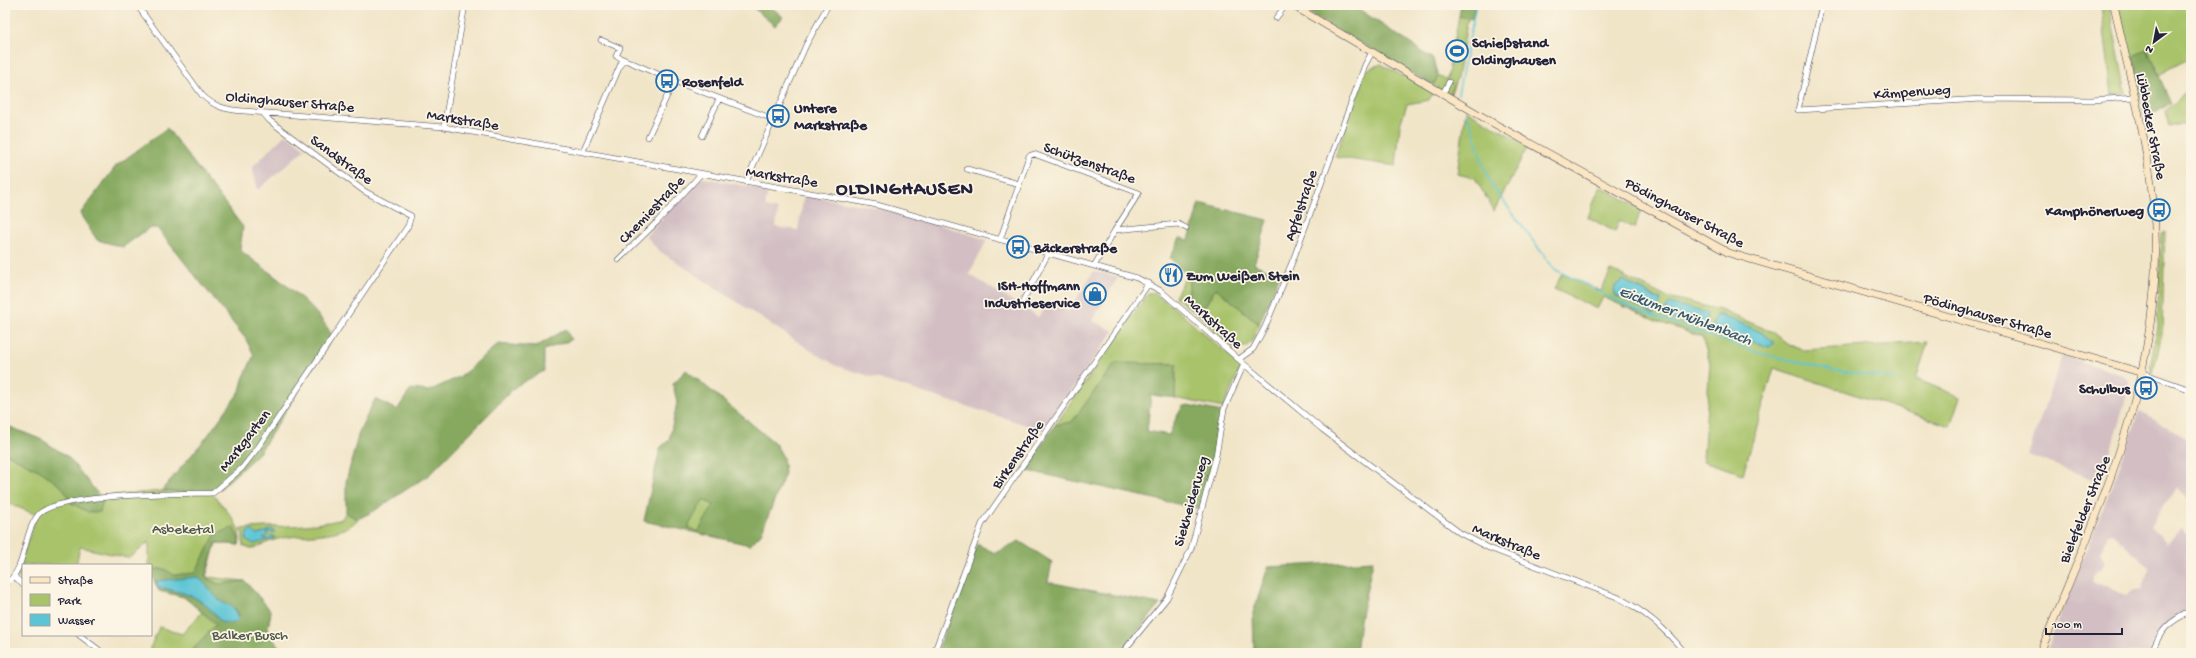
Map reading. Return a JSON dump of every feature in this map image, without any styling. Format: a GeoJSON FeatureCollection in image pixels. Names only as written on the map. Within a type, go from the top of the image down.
{"type":"FeatureCollection","features":[{"type":"Feature","properties":{"kind":"street","name":"Oldinghauser Straße"},"geometry":{"type":"LineString","coordinates":[[137,5],[206,99],[221,108],[263,113],[394,122]]}},
{"type":"Feature","properties":{"kind":"street"},"geometry":{"type":"LineString","coordinates":[[444,127],[464,5]]}},
{"type":"Feature","properties":{"kind":"street"},"geometry":{"type":"LineString","coordinates":[[746,182],[806,44],[828,5]]}},
{"type":"Feature","properties":{"kind":"street"},"geometry":{"type":"LineString","coordinates":[[1276,18],[1286,5]]}},
{"type":"Feature","properties":{"kind":"street","name":"Pödinghauser Straße"},"geometry":{"type":"LineString","coordinates":[[1292,5],[1442,93],[1729,253],[2143,372],[2191,390]]}},
{"type":"Feature","properties":{"kind":"street","name":"Kämpenweg"},"geometry":{"type":"LineString","coordinates":[[1822,5],[1798,110],[1982,98],[2092,100],[2135,97]]}},
{"type":"Feature","properties":{"kind":"street","name":"Lübbecker Straße"},"geometry":{"type":"LineString","coordinates":[[2114,5],[2135,97],[2153,201],[2155,236],[2152,303],[2143,372]]}},
{"type":"Feature","properties":{"kind":"street"},"geometry":{"type":"LineString","coordinates":[[601,40],[620,48],[616,56],[674,81],[773,119]]}},
{"type":"Feature","properties":{"kind":"street","name":"Apfelstraße"},"geometry":{"type":"LineString","coordinates":[[1239,359],[1253,349],[1265,327],[1293,260],[1365,65],[1372,52]]}},
{"type":"Feature","properties":{"kind":"street"},"geometry":{"type":"LineString","coordinates":[[583,151],[623,59]]}},
{"type":"Feature","properties":{"kind":"street"},"geometry":{"type":"LineString","coordinates":[[648,137],[674,81]]}},
{"type":"Feature","properties":{"kind":"street"},"geometry":{"type":"LineString","coordinates":[[1442,93],[1449,82]]}},
{"type":"Feature","properties":{"kind":"street"},"geometry":{"type":"LineString","coordinates":[[702,136],[719,99]]}},
{"type":"Feature","properties":{"kind":"street","name":"Sandstraße"},"geometry":{"type":"LineString","coordinates":[[263,113],[270,121],[364,191],[411,216]]}},
{"type":"Feature","properties":{"kind":"street","name":"Markstraße"},"geometry":{"type":"LineString","coordinates":[[394,122],[444,127],[884,206],[1149,283],[1161,291],[1244,364],[1322,429],[1460,533],[1489,548],[1617,597],[1656,622],[1686,653]]}},
{"type":"Feature","properties":{"kind":"street","name":"Schützenstraße"},"geometry":{"type":"LineString","coordinates":[[1019,184],[1030,154],[1034,154],[1137,191],[1139,195],[1114,230]]}},
{"type":"Feature","properties":{"kind":"street"},"geometry":{"type":"LineString","coordinates":[[967,170],[1019,184],[1000,240]]}},
{"type":"Feature","properties":{"kind":"street","name":"Chemiestraße"},"geometry":{"type":"LineString","coordinates":[[618,260],[657,222],[701,174]]}},
{"type":"Feature","properties":{"kind":"street","name":"Markgarten"},"geometry":{"type":"LineString","coordinates":[[15,576],[34,521],[37,515],[46,508],[97,498],[213,494],[228,482],[242,468],[261,443],[408,226],[411,216]]}},
{"type":"Feature","properties":{"kind":"street"},"geometry":{"type":"LineString","coordinates":[[1094,266],[1114,230],[1178,224],[1186,228]]}},
{"type":"Feature","properties":{"kind":"street"},"geometry":{"type":"LineString","coordinates":[[1020,306],[1048,254]]}},
{"type":"Feature","properties":{"kind":"street","name":"Birkenstraße"},"geometry":{"type":"LineString","coordinates":[[934,653],[982,524],[1149,283]]}},
{"type":"Feature","properties":{"kind":"street","name":"Siekheiderweg"},"geometry":{"type":"LineString","coordinates":[[1122,653],[1167,598],[1191,549],[1216,456],[1224,409],[1244,364]]}},
{"type":"Feature","properties":{"kind":"street","name":"Bielefelder Straße"},"geometry":{"type":"LineString","coordinates":[[2040,653],[2125,440],[2143,372]]}},
{"type":"Feature","properties":{"kind":"street"},"geometry":{"type":"LineString","coordinates":[[5,584],[15,576],[22,584]]}},
{"type":"Feature","properties":{"kind":"street"},"geometry":{"type":"LineString","coordinates":[[2152,653],[2156,639],[2172,620],[2191,611]]}},
{"type":"Feature","properties":{"kind":"street"},"geometry":{"type":"LineString","coordinates":[[80,636],[99,650]]}},
{"type":"Feature","properties":{"kind":"shaded area"},"geometry":{"type":"Polygon","coordinates":[[[286,134],[305,149],[258,190],[252,167],[286,134]]]}},
{"type":"Feature","properties":{"kind":"shaded area"},"geometry":{"type":"Polygon","coordinates":[[[703,178],[768,190],[765,207],[778,210],[776,227],[798,230],[804,195],[874,207],[928,221],[987,240],[969,274],[1038,317],[1048,302],[1069,311],[1094,271],[1118,277],[1092,321],[1114,331],[1043,430],[837,366],[813,352],[658,250],[646,236],[698,179],[703,178]]]}},
{"type":"Feature","properties":{"kind":"shaded area"},"geometry":{"type":"Polygon","coordinates":[[[2062,355],[2123,375],[2130,381],[2101,482],[2028,455],[2062,355]]]}},
{"type":"Feature","properties":{"kind":"shaded area"},"geometry":{"type":"Polygon","coordinates":[[[2140,411],[2191,441],[2191,503],[2176,488],[2150,526],[2167,543],[2182,529],[2191,537],[2191,607],[2162,627],[2156,634],[2149,653],[2045,653],[2117,473],[2140,411]],[[2112,533],[2108,534],[2100,553],[2104,560],[2104,564],[2102,568],[2093,575],[2091,581],[2127,595],[2134,590],[2141,590],[2150,567],[2112,533]]]}},
{"type":"Feature","properties":{"kind":"green space"},"geometry":{"type":"Polygon","coordinates":[[[750,5],[769,5],[783,17],[775,26],[750,5]]]}},
{"type":"Feature","properties":{"kind":"green space"},"geometry":{"type":"Polygon","coordinates":[[[1295,5],[1353,5],[1433,59],[1438,77],[1433,85],[1295,5]]]}},
{"type":"Feature","properties":{"kind":"green space"},"geometry":{"type":"Polygon","coordinates":[[[1461,5],[1475,5],[1472,19],[1459,16],[1461,5]]]}},
{"type":"Feature","properties":{"kind":"green space"},"geometry":{"type":"Polygon","coordinates":[[[2101,5],[2109,5],[2126,93],[2112,95],[2101,5]]]}},
{"type":"Feature","properties":{"kind":"green space"},"geometry":{"type":"Polygon","coordinates":[[[2118,5],[2191,5],[2191,57],[2159,75],[2147,49],[2134,56],[2147,118],[2144,118],[2118,5]]]}},
{"type":"Feature","properties":{"kind":"green space","name":"Schießstand Oldinghausen"},"geometry":{"type":"Polygon","coordinates":[[[1459,16],[1468,18],[1457,78],[1450,95],[1433,85],[1438,77],[1447,79],[1459,16]]]}},
{"type":"Feature","properties":{"kind":"green space"},"geometry":{"type":"Polygon","coordinates":[[[2147,49],[2171,103],[2147,118],[2134,56],[2147,49]]]}},
{"type":"Feature","properties":{"kind":"green space"},"geometry":{"type":"Polygon","coordinates":[[[1381,64],[1433,92],[1429,100],[1407,104],[1400,125],[1396,166],[1335,157],[1366,70],[1381,64]]]}},
{"type":"Feature","properties":{"kind":"green space"},"geometry":{"type":"Polygon","coordinates":[[[2189,90],[2191,91],[2191,130],[2188,131],[2186,123],[2169,127],[2165,111],[2189,90]]]}},
{"type":"Feature","properties":{"kind":"green space"},"geometry":{"type":"Polygon","coordinates":[[[1466,110],[1528,146],[1494,211],[1475,178],[1457,174],[1466,110]]]}},
{"type":"Feature","properties":{"kind":"green space"},"geometry":{"type":"Polygon","coordinates":[[[167,128],[243,227],[240,250],[279,279],[315,311],[333,337],[259,453],[220,489],[211,492],[161,491],[206,438],[240,391],[243,379],[254,355],[245,338],[157,228],[149,228],[123,247],[97,240],[80,214],[116,166],[167,128]]]}},
{"type":"Feature","properties":{"kind":"green space"},"geometry":{"type":"Polygon","coordinates":[[[1600,186],[1641,209],[1635,228],[1619,221],[1615,232],[1588,217],[1600,186]]]}},
{"type":"Feature","properties":{"kind":"green space"},"geometry":{"type":"Polygon","coordinates":[[[1199,203],[1268,220],[1254,264],[1280,275],[1259,324],[1216,288],[1199,315],[1187,306],[1189,290],[1188,279],[1182,270],[1170,258],[1180,238],[1189,240],[1199,203]]]}},
{"type":"Feature","properties":{"kind":"green space"},"geometry":{"type":"Polygon","coordinates":[[[2165,232],[2162,333],[2153,373],[2150,367],[2157,327],[2161,234],[2165,232]]]}},
{"type":"Feature","properties":{"kind":"green space"},"geometry":{"type":"Polygon","coordinates":[[[1611,270],[1664,296],[1720,310],[1773,332],[1789,345],[1804,350],[1928,342],[1916,379],[1960,397],[1950,426],[1774,368],[1743,474],[1703,461],[1710,363],[1702,337],[1656,321],[1603,297],[1597,309],[1554,289],[1562,274],[1601,291],[1611,270]],[[1623,280],[1614,292],[1616,296],[1653,314],[1661,300],[1623,280]]]}},
{"type":"Feature","properties":{"kind":"green space"},"geometry":{"type":"Polygon","coordinates":[[[1187,274],[1190,284],[1187,306],[1175,297],[1187,274]]]}},
{"type":"Feature","properties":{"kind":"green space"},"geometry":{"type":"Polygon","coordinates":[[[1216,288],[1259,324],[1252,341],[1246,347],[1232,347],[1199,315],[1216,288]]]}},
{"type":"Feature","properties":{"kind":"green space"},"geometry":{"type":"Polygon","coordinates":[[[1148,293],[1154,293],[1172,306],[1241,367],[1223,408],[1175,398],[1176,364],[1115,363],[1072,422],[1055,425],[1148,293]]]}},
{"type":"Feature","properties":{"kind":"green space"},"geometry":{"type":"Polygon","coordinates":[[[566,329],[571,340],[544,350],[544,371],[516,386],[430,474],[374,511],[358,519],[348,514],[346,511],[346,482],[359,432],[375,399],[397,410],[411,389],[429,391],[461,376],[498,344],[536,347],[566,329]]]}},
{"type":"Feature","properties":{"kind":"green space"},"geometry":{"type":"Polygon","coordinates":[[[1115,363],[1176,364],[1175,398],[1151,395],[1147,431],[1169,435],[1183,406],[1188,405],[1222,412],[1214,456],[1200,509],[1024,470],[1055,425],[1072,422],[1115,363]]]}},
{"type":"Feature","properties":{"kind":"green space"},"geometry":{"type":"Polygon","coordinates":[[[686,370],[775,443],[783,457],[785,473],[761,534],[750,545],[644,521],[660,448],[669,440],[677,403],[673,384],[686,370]],[[703,500],[688,527],[698,532],[714,505],[703,500]]]}},
{"type":"Feature","properties":{"kind":"green space","name":"Asbeketal"},"geometry":{"type":"Polygon","coordinates":[[[5,425],[42,440],[68,457],[97,497],[161,491],[211,492],[236,524],[240,538],[239,545],[216,543],[206,577],[245,581],[271,611],[267,633],[285,653],[148,653],[159,627],[182,634],[202,612],[184,597],[159,591],[152,576],[152,564],[149,564],[149,542],[129,558],[80,547],[76,564],[22,564],[22,581],[16,575],[37,515],[5,502],[5,425]]]}},
{"type":"Feature","properties":{"kind":"green space"},"geometry":{"type":"Polygon","coordinates":[[[5,425],[42,440],[68,457],[103,500],[100,512],[88,512],[71,503],[63,488],[42,472],[5,453],[5,425]]]}},
{"type":"Feature","properties":{"kind":"green space"},"geometry":{"type":"Polygon","coordinates":[[[703,500],[714,505],[699,532],[688,527],[703,500]]]}},
{"type":"Feature","properties":{"kind":"green space"},"geometry":{"type":"Polygon","coordinates":[[[346,511],[348,514],[358,519],[342,530],[332,533],[278,539],[252,549],[243,546],[243,534],[240,529],[330,522],[342,519],[346,511]]]}},
{"type":"Feature","properties":{"kind":"green space","name":"Balker Busch"},"geometry":{"type":"Polygon","coordinates":[[[233,527],[239,539],[239,545],[216,543],[205,577],[218,584],[245,581],[271,611],[267,633],[285,653],[190,653],[216,624],[184,597],[159,591],[152,576],[152,569],[165,569],[174,575],[195,573],[215,535],[233,527]],[[197,578],[158,587],[194,597],[207,606],[221,622],[239,618],[238,612],[231,605],[221,602],[197,578]]]}},
{"type":"Feature","properties":{"kind":"green space"},"geometry":{"type":"Polygon","coordinates":[[[1019,541],[1052,562],[1048,582],[1160,604],[1120,653],[937,653],[977,544],[995,553],[1019,541]]]}},
{"type":"Feature","properties":{"kind":"green space"},"geometry":{"type":"Polygon","coordinates":[[[1373,561],[1360,620],[1356,653],[1254,653],[1253,613],[1268,567],[1373,561]]]}},
{"type":"Feature","properties":{"kind":"water"},"geometry":{"type":"Polygon","coordinates":[[[1623,280],[1661,301],[1657,312],[1653,314],[1616,296],[1614,292],[1615,286],[1623,280]]]}},
{"type":"Feature","properties":{"kind":"water"},"geometry":{"type":"Polygon","coordinates":[[[1669,303],[1707,313],[1704,327],[1665,317],[1664,313],[1669,303]]]}},
{"type":"Feature","properties":{"kind":"water"},"geometry":{"type":"Polygon","coordinates":[[[1716,315],[1722,315],[1763,333],[1775,343],[1769,347],[1716,331],[1712,325],[1716,315]]]}},
{"type":"Feature","properties":{"kind":"water"},"geometry":{"type":"Polygon","coordinates":[[[273,529],[275,532],[266,533],[268,535],[263,538],[267,539],[271,535],[275,537],[274,538],[255,544],[246,541],[247,532],[252,530],[257,535],[273,529]]]}},
{"type":"Feature","properties":{"kind":"water"},"geometry":{"type":"Polygon","coordinates":[[[197,577],[222,602],[231,605],[237,614],[238,620],[236,622],[221,622],[207,606],[194,597],[158,587],[156,581],[197,577]]]}},
{"type":"Feature","properties":{"kind":"waterway","name":"Eickumer Mühlenbach"},"geometry":{"type":"LineString","coordinates":[[1458,94],[1476,5]]}},
{"type":"Feature","properties":{"kind":"waterway","name":"Eickumer Mühlenbach"},"geometry":{"type":"LineString","coordinates":[[1466,114],[1473,130],[1483,165],[1491,184],[1554,269],[1636,310],[1759,353],[1832,370],[1897,379]]}},
{"type":"Feature","properties":{"kind":"place","name":"Schießstand Oldinghausen"},"geometry":{"type":"Point","coordinates":[1457,51]}},
{"type":"Feature","properties":{"kind":"place","name":"Rosenfeld"},"geometry":{"type":"Point","coordinates":[667,81]}},
{"type":"Feature","properties":{"kind":"place","name":"Untere Markstraße"},"geometry":{"type":"Point","coordinates":[778,116]}},
{"type":"Feature","properties":{"kind":"place","name":"Kamphönerweg"},"geometry":{"type":"Point","coordinates":[2159,210]}},
{"type":"Feature","properties":{"kind":"place","name":"Bäckerstraße"},"geometry":{"type":"Point","coordinates":[1018,247]}},
{"type":"Feature","properties":{"kind":"place","name":"Zum Weißen Stein"},"geometry":{"type":"Point","coordinates":[1171,275]}},
{"type":"Feature","properties":{"kind":"place","name":"ISH-Hoffmann Industrieservice"},"geometry":{"type":"Point","coordinates":[1095,294]}},
{"type":"Feature","properties":{"kind":"place","name":"Schulbus"},"geometry":{"type":"Point","coordinates":[2146,388]}},
{"type":"Feature","properties":{"kind":"district","name":"OLDINGHAUSEN"},"geometry":{"type":"Point","coordinates":[905,187]}}]}
